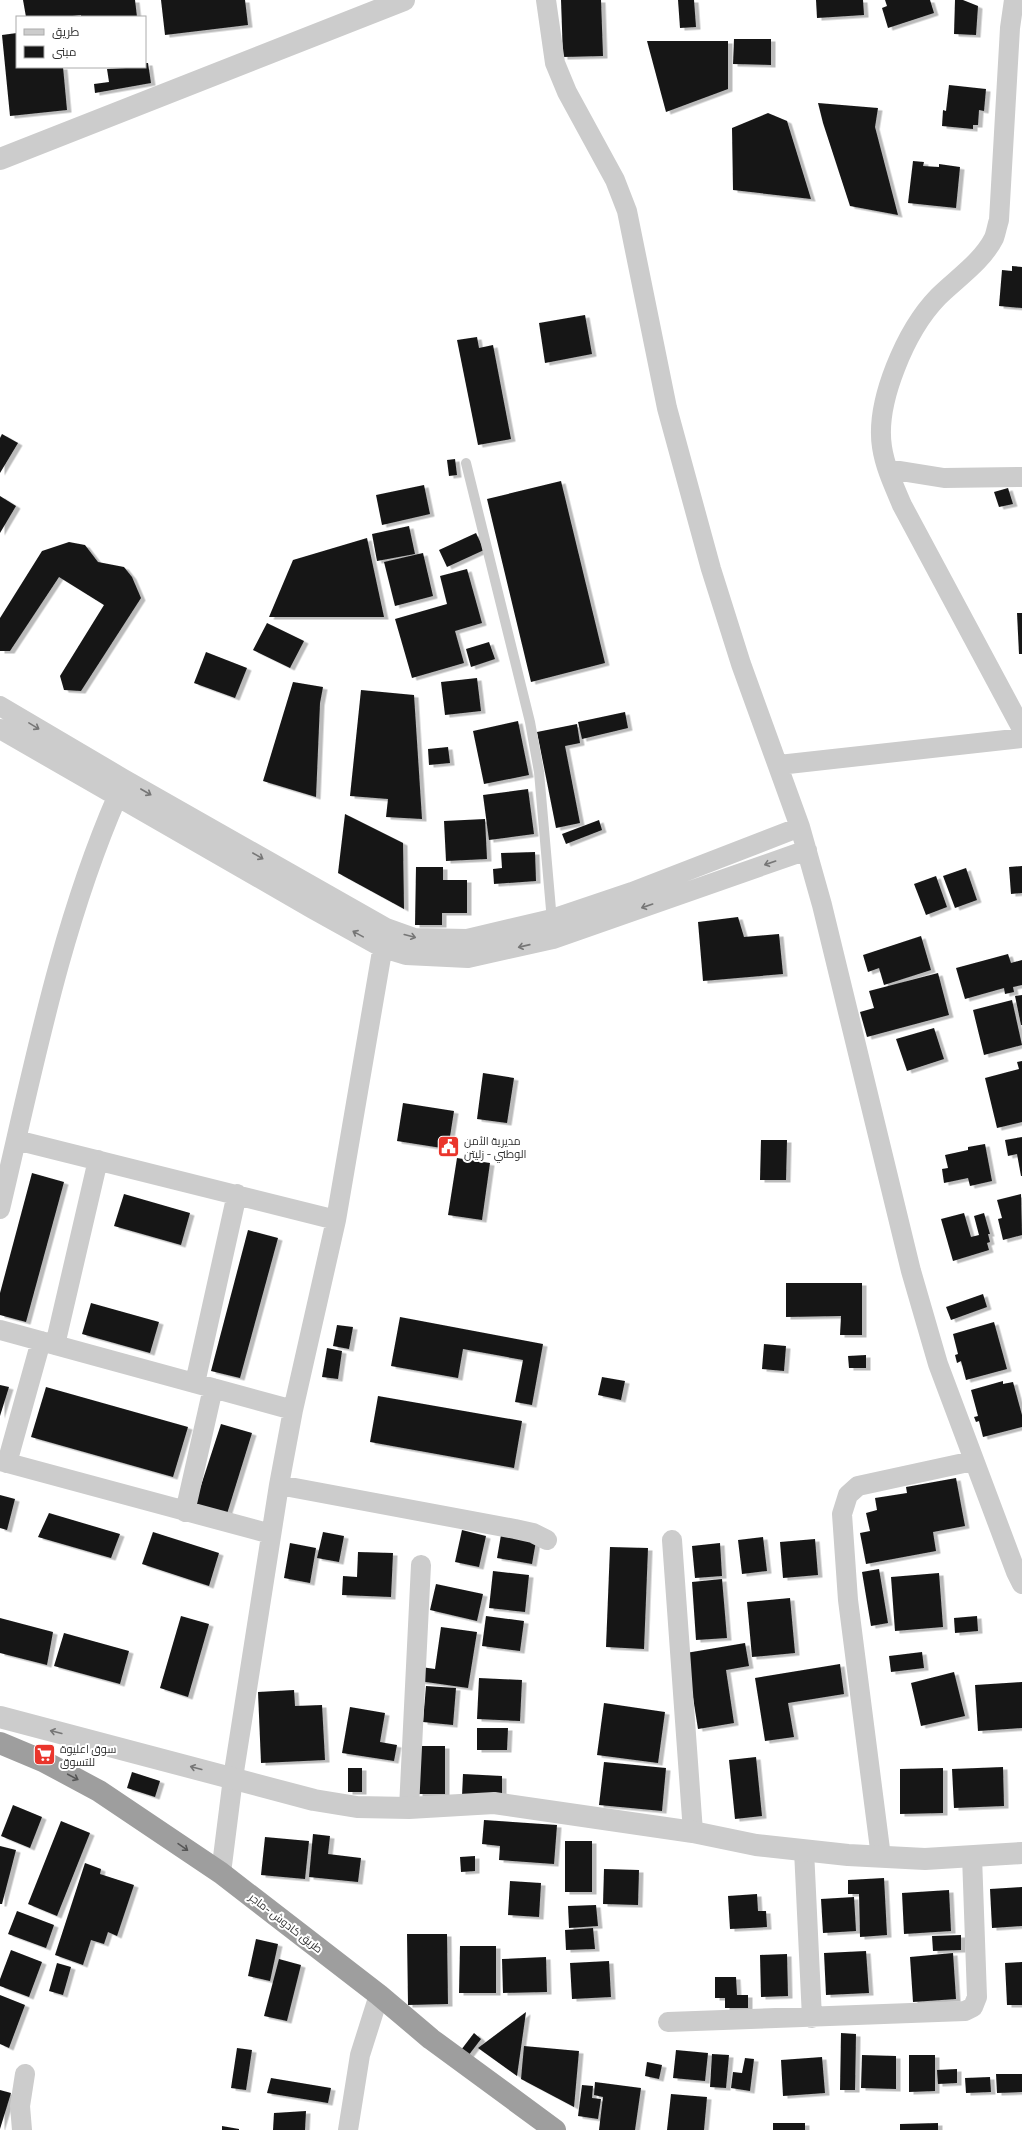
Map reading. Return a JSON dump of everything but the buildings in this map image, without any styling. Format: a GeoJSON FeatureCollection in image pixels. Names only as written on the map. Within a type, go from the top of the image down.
{"type":"FeatureCollection","features":[{"type":"Feature","properties":{"kind":"highway","name":"طريق كادوش -ماجر"},"geometry":{"type":"LineString","coordinates":[[0,1743],[43,1761],[99,1791],[222,1873],[379,1996],[431,2039],[555,2130]]}},
{"type":"Feature","properties":{"kind":"street"},"geometry":{"type":"LineString","coordinates":[[0,159],[404,0]]}},
{"type":"Feature","properties":{"kind":"street"},"geometry":{"type":"LineString","coordinates":[[546,0],[555,63],[567,92],[612,175],[627,211],[667,408],[711,569],[741,664],[779,765],[807,850],[822,905],[911,1271],[938,1364],[973,1461],[1022,1584]]}},
{"type":"Feature","properties":{"kind":"street"},"geometry":{"type":"LineString","coordinates":[[1014,0],[1010,28],[999,220],[994,237],[986,251],[937,298],[921,319],[890,382],[881,422],[882,448],[888,470],[902,505],[1022,729]]}},
{"type":"Feature","properties":{"kind":"street"},"geometry":{"type":"LineString","coordinates":[[888,470],[944,478],[1022,477]]}},
{"type":"Feature","properties":{"kind":"street"},"geometry":{"type":"LineString","coordinates":[[0,706],[122,778],[384,938]]}},
{"type":"Feature","properties":{"kind":"street"},"geometry":{"type":"LineString","coordinates":[[0,729],[117,797],[384,938],[468,939],[553,929],[807,850]]}},
{"type":"Feature","properties":{"kind":"street"},"geometry":{"type":"LineString","coordinates":[[779,765],[1022,738]]}},
{"type":"Feature","properties":{"kind":"street"},"geometry":{"type":"LineString","coordinates":[[0,1209],[44,1025],[72,917],[95,847],[117,797]]}},
{"type":"Feature","properties":{"kind":"street"},"geometry":{"type":"LineString","coordinates":[[553,929],[632,892],[800,827]]}},
{"type":"Feature","properties":{"kind":"street"},"geometry":{"type":"LineString","coordinates":[[222,1873],[233,1778],[279,1485],[336,1220],[384,938]]}},
{"type":"Feature","properties":{"kind":"street"},"geometry":{"type":"LineString","coordinates":[[16,1140],[237,1194],[336,1220]]}},
{"type":"Feature","properties":{"kind":"street"},"geometry":{"type":"LineString","coordinates":[[98,1160],[48,1343],[4,1462],[271,1534]]}},
{"type":"Feature","properties":{"kind":"street"},"geometry":{"type":"LineString","coordinates":[[185,1512],[204,1385],[237,1194]]}},
{"type":"Feature","properties":{"kind":"street"},"geometry":{"type":"LineString","coordinates":[[0,1330],[294,1410]]}},
{"type":"Feature","properties":{"kind":"street"},"geometry":{"type":"LineString","coordinates":[[882,1857],[848,1600],[842,1514],[848,1495],[858,1486],[973,1461]]}},
{"type":"Feature","properties":{"kind":"street"},"geometry":{"type":"LineString","coordinates":[[279,1485],[515,1528],[533,1533],[547,1540]]}},
{"type":"Feature","properties":{"kind":"street"},"geometry":{"type":"LineString","coordinates":[[672,1540],[693,1832]]}},
{"type":"Feature","properties":{"kind":"street"},"geometry":{"type":"LineString","coordinates":[[409,1808],[422,1565]]}},
{"type":"Feature","properties":{"kind":"street"},"geometry":{"type":"LineString","coordinates":[[0,1717],[314,1800],[357,1807],[409,1808],[494,1803],[693,1832],[756,1845],[882,1857],[925,1859],[1022,1853]]}},
{"type":"Feature","properties":{"kind":"street"},"geometry":{"type":"LineString","coordinates":[[804,1850],[812,2018]]}},
{"type":"Feature","properties":{"kind":"street"},"geometry":{"type":"LineString","coordinates":[[668,2022],[812,2018],[965,2011],[974,2007],[977,1997],[972,1856]]}},
{"type":"Feature","properties":{"kind":"street"},"geometry":{"type":"LineString","coordinates":[[348,2130],[360,2055],[379,1996]]}},
{"type":"Feature","properties":{"kind":"street"},"geometry":{"type":"LineString","coordinates":[[22,2130],[20,2106],[25,2074]]}},
{"type":"Feature","properties":{"kind":"lane"},"geometry":{"type":"LineString","coordinates":[[466,463],[530,722],[539,772],[553,929]]}},
{"type":"Feature","properties":{"kind":"place","name":"مديرية الأمن الوطني - زليتن"},"geometry":{"type":"Point","coordinates":[449,1147]}},
{"type":"Feature","properties":{"kind":"place","name":"سوق اعليوة للتسوق"},"geometry":{"type":"Point","coordinates":[45,1755]}}]}
